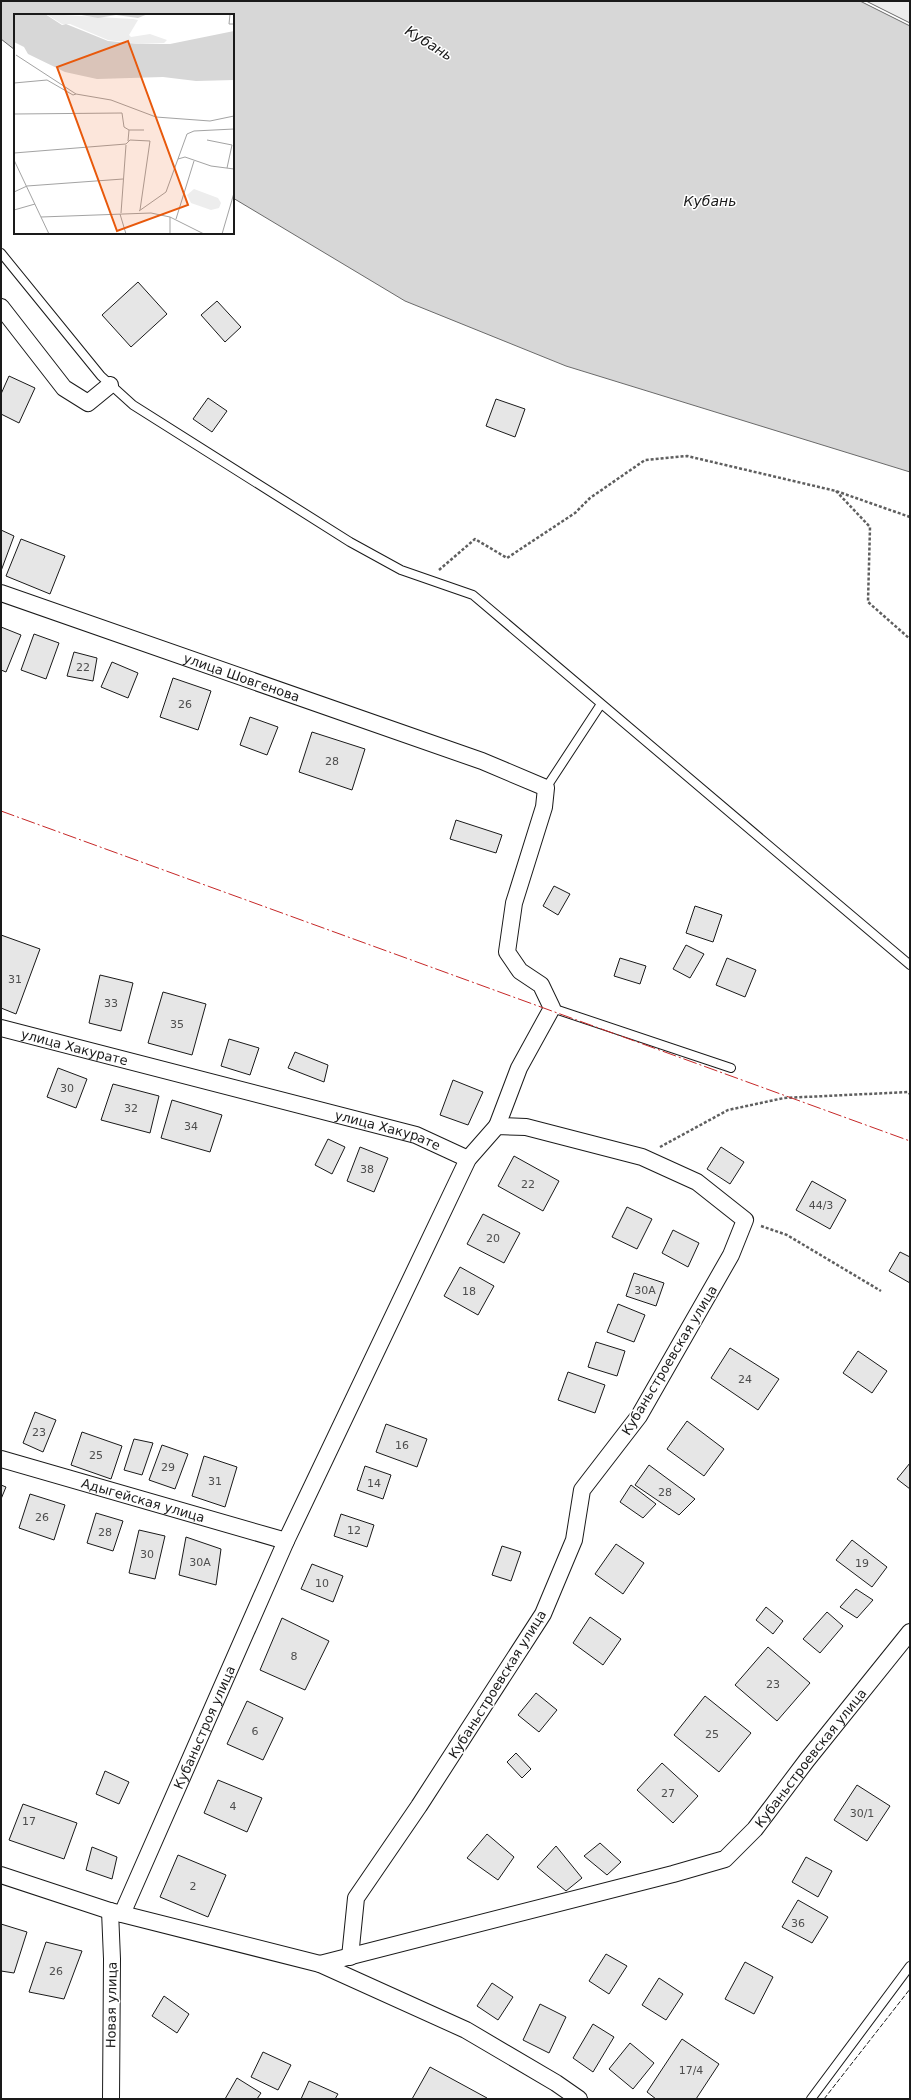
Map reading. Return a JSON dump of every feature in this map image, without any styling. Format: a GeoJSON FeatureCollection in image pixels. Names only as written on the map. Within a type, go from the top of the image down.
{"type":"FeatureCollection","features":[{"type":"Feature","properties":{"kind":"street"},"geometry":{"type":"LineString","coordinates":[[1,307],[64,388],[88,403],[110,385]]}},
{"type":"Feature","properties":{"kind":"street","name":"улица Шовгенова"},"geometry":{"type":"LineString","coordinates":[[1,593],[482,761],[546,788]]}},
{"type":"Feature","properties":{"kind":"street"},"geometry":{"type":"LineString","coordinates":[[468,1159],[497,1126],[519,1068],[552,1008],[541,985],[520,970],[507,952],[514,903],[544,807],[546,788]]}},
{"type":"Feature","properties":{"kind":"street","name":"улица Хакурате"},"geometry":{"type":"LineString","coordinates":[[1,1028],[416,1135],[468,1159]]}},
{"type":"Feature","properties":{"kind":"street"},"geometry":{"type":"LineString","coordinates":[[497,1126],[526,1127],[642,1157],[697,1182],[745,1220]]}},
{"type":"Feature","properties":{"kind":"street","name":"Кубаньстроя улица"},"geometry":{"type":"LineString","coordinates":[[116,1913],[286,1541],[468,1159]]}},
{"type":"Feature","properties":{"kind":"street","name":"Кубаньстроевская улица"},"geometry":{"type":"LineString","coordinates":[[350,1957],[356,1898],[419,1806],[543,1614],[574,1540],[582,1490],[639,1416],[731,1255],[745,1220]]}},
{"type":"Feature","properties":{"kind":"street","name":"Адыгейская улица"},"geometry":{"type":"LineString","coordinates":[[1,1459],[286,1541]]}},
{"type":"Feature","properties":{"kind":"street","name":"Кубаньстроевская улица"},"geometry":{"type":"LineString","coordinates":[[320,1964],[673,1874],[725,1859],[755,1829],[807,1760],[910,1632]]}},
{"type":"Feature","properties":{"kind":"street"},"geometry":{"type":"LineString","coordinates":[[1,1876],[116,1913],[320,1964],[466,2030],[556,2083],[579,2099]]}},
{"type":"Feature","properties":{"kind":"street","name":"Новая улица"},"geometry":{"type":"LineString","coordinates":[[111,2099],[112,1960],[116,1913]]}},
{"type":"Feature","properties":{"kind":"lane"},"geometry":{"type":"LineString","coordinates":[[1,253],[110,385],[133,405],[350,542],[401,570],[473,595],[910,965]]}},
{"type":"Feature","properties":{"kind":"lane"},"geometry":{"type":"LineString","coordinates":[[546,788],[601,704]]}},
{"type":"Feature","properties":{"kind":"lane"},"geometry":{"type":"LineString","coordinates":[[552,1008],[731,1068]]}},
{"type":"Feature","properties":{"kind":"lane"},"geometry":{"type":"LineString","coordinates":[[811,2099],[910,1966]]}},
{"type":"Feature","properties":{"kind":"path"},"geometry":{"type":"LineString","coordinates":[[430,579],[475,539],[507,558],[575,513],[590,498],[645,460],[687,456],[836,491],[910,517]]}},
{"type":"Feature","properties":{"kind":"path"},"geometry":{"type":"LineString","coordinates":[[836,491],[870,527],[868,602],[910,639]]}},
{"type":"Feature","properties":{"kind":"path"},"geometry":{"type":"LineString","coordinates":[[642,1157],[728,1110],[784,1098],[908,1092],[910,1094]]}},
{"type":"Feature","properties":{"kind":"path"},"geometry":{"type":"LineString","coordinates":[[745,1220],[787,1235],[881,1292]]}},
{"type":"Feature","properties":{"kind":"shaded area"},"geometry":{"type":"Polygon","coordinates":[[[866,1],[910,1],[910,23],[866,1]]]}},
{"type":"Feature","properties":{"kind":"water","name":"Кубань"},"geometry":{"type":"Polygon","coordinates":[[[1,1],[860,1],[910,26],[910,472],[566,366],[405,301],[234,199],[234,14],[14,14],[14,49],[1,39],[1,1]]]}},
{"type":"Feature","properties":{"kind":"building"},"geometry":{"type":"Polygon","coordinates":[[[138,282],[167,314],[131,347],[102,315],[138,282]]]}},
{"type":"Feature","properties":{"kind":"building"},"geometry":{"type":"Polygon","coordinates":[[[217,301],[241,327],[225,342],[201,315],[217,301]]]}},
{"type":"Feature","properties":{"kind":"building"},"geometry":{"type":"Polygon","coordinates":[[[9,376],[35,388],[19,423],[1,414],[1,394],[9,376]]]}},
{"type":"Feature","properties":{"kind":"building"},"geometry":{"type":"Polygon","coordinates":[[[208,398],[227,411],[212,432],[193,419],[208,398]]]}},
{"type":"Feature","properties":{"kind":"building"},"geometry":{"type":"Polygon","coordinates":[[[496,399],[525,409],[515,437],[486,426],[496,399]]]}},
{"type":"Feature","properties":{"kind":"building"},"geometry":{"type":"Polygon","coordinates":[[[1,530],[14,536],[1,571],[1,530]]]}},
{"type":"Feature","properties":{"kind":"building"},"geometry":{"type":"Polygon","coordinates":[[[21,539],[65,556],[50,594],[6,576],[21,539]]]}},
{"type":"Feature","properties":{"kind":"building"},"geometry":{"type":"Polygon","coordinates":[[[1,627],[21,635],[6,672],[1,670],[1,627]]]}},
{"type":"Feature","properties":{"kind":"building"},"geometry":{"type":"Polygon","coordinates":[[[34,634],[59,643],[46,679],[21,670],[34,634]]]}},
{"type":"Feature","properties":{"kind":"building"},"geometry":{"type":"Polygon","coordinates":[[[74,652],[97,658],[93,681],[67,676],[74,652]]]}},
{"type":"Feature","properties":{"kind":"building"},"geometry":{"type":"Polygon","coordinates":[[[112,662],[138,673],[128,698],[101,687],[112,662]]]}},
{"type":"Feature","properties":{"kind":"building"},"geometry":{"type":"Polygon","coordinates":[[[173,678],[211,691],[198,730],[160,717],[173,678]]]}},
{"type":"Feature","properties":{"kind":"building"},"geometry":{"type":"Polygon","coordinates":[[[250,717],[278,727],[267,755],[240,745],[250,717]]]}},
{"type":"Feature","properties":{"kind":"building"},"geometry":{"type":"Polygon","coordinates":[[[312,732],[365,749],[352,790],[299,772],[312,732]]]}},
{"type":"Feature","properties":{"kind":"building"},"geometry":{"type":"Polygon","coordinates":[[[456,820],[502,835],[496,853],[450,839],[456,820]]]}},
{"type":"Feature","properties":{"kind":"building"},"geometry":{"type":"Polygon","coordinates":[[[554,886],[570,894],[558,915],[543,906],[554,886]]]}},
{"type":"Feature","properties":{"kind":"building"},"geometry":{"type":"Polygon","coordinates":[[[695,906],[722,915],[713,942],[686,933],[695,906]]]}},
{"type":"Feature","properties":{"kind":"building"},"geometry":{"type":"Polygon","coordinates":[[[1,935],[40,949],[16,1014],[1,1008],[1,935]]]}},
{"type":"Feature","properties":{"kind":"building"},"geometry":{"type":"Polygon","coordinates":[[[686,945],[704,954],[690,978],[673,969],[686,945]]]}},
{"type":"Feature","properties":{"kind":"building"},"geometry":{"type":"Polygon","coordinates":[[[620,958],[646,966],[640,984],[614,976],[620,958]]]}},
{"type":"Feature","properties":{"kind":"building"},"geometry":{"type":"Polygon","coordinates":[[[727,958],[756,970],[745,997],[716,985],[727,958]]]}},
{"type":"Feature","properties":{"kind":"building"},"geometry":{"type":"Polygon","coordinates":[[[100,975],[133,983],[121,1031],[89,1023],[100,975]]]}},
{"type":"Feature","properties":{"kind":"building"},"geometry":{"type":"Polygon","coordinates":[[[163,992],[206,1004],[192,1055],[148,1043],[163,992]]]}},
{"type":"Feature","properties":{"kind":"building"},"geometry":{"type":"Polygon","coordinates":[[[229,1039],[259,1048],[250,1075],[221,1066],[229,1039]]]}},
{"type":"Feature","properties":{"kind":"building"},"geometry":{"type":"Polygon","coordinates":[[[295,1052],[328,1065],[324,1082],[288,1068],[295,1052]]]}},
{"type":"Feature","properties":{"kind":"building"},"geometry":{"type":"Polygon","coordinates":[[[58,1068],[87,1079],[76,1108],[47,1097],[58,1068]]]}},
{"type":"Feature","properties":{"kind":"building"},"geometry":{"type":"Polygon","coordinates":[[[453,1080],[483,1092],[468,1125],[440,1115],[453,1080]]]}},
{"type":"Feature","properties":{"kind":"building"},"geometry":{"type":"Polygon","coordinates":[[[113,1084],[159,1096],[150,1133],[101,1120],[113,1084]]]}},
{"type":"Feature","properties":{"kind":"building"},"geometry":{"type":"Polygon","coordinates":[[[172,1100],[222,1115],[210,1152],[161,1138],[172,1100]]]}},
{"type":"Feature","properties":{"kind":"building"},"geometry":{"type":"Polygon","coordinates":[[[328,1139],[345,1147],[332,1174],[315,1165],[328,1139]]]}},
{"type":"Feature","properties":{"kind":"building"},"geometry":{"type":"Polygon","coordinates":[[[360,1147],[388,1158],[374,1192],[347,1181],[360,1147]]]}},
{"type":"Feature","properties":{"kind":"building"},"geometry":{"type":"Polygon","coordinates":[[[721,1147],[744,1162],[730,1184],[707,1169],[721,1147]]]}},
{"type":"Feature","properties":{"kind":"building"},"geometry":{"type":"Polygon","coordinates":[[[514,1156],[559,1181],[543,1211],[498,1186],[514,1156]]]}},
{"type":"Feature","properties":{"kind":"building"},"geometry":{"type":"Polygon","coordinates":[[[812,1181],[846,1200],[830,1229],[796,1210],[812,1181]]]}},
{"type":"Feature","properties":{"kind":"building"},"geometry":{"type":"Polygon","coordinates":[[[627,1207],[652,1219],[637,1249],[612,1237],[627,1207]]]}},
{"type":"Feature","properties":{"kind":"building"},"geometry":{"type":"Polygon","coordinates":[[[483,1214],[520,1233],[504,1263],[467,1244],[483,1214]]]}},
{"type":"Feature","properties":{"kind":"building"},"geometry":{"type":"Polygon","coordinates":[[[673,1230],[699,1243],[688,1267],[662,1253],[673,1230]]]}},
{"type":"Feature","properties":{"kind":"building"},"geometry":{"type":"Polygon","coordinates":[[[900,1252],[910,1257],[910,1283],[889,1271],[900,1252]]]}},
{"type":"Feature","properties":{"kind":"building"},"geometry":{"type":"Polygon","coordinates":[[[460,1267],[494,1286],[478,1315],[444,1296],[460,1267]]]}},
{"type":"Feature","properties":{"kind":"building"},"geometry":{"type":"Polygon","coordinates":[[[634,1273],[664,1283],[656,1306],[626,1296],[634,1273]]]}},
{"type":"Feature","properties":{"kind":"building"},"geometry":{"type":"Polygon","coordinates":[[[618,1304],[645,1315],[634,1342],[607,1332],[618,1304]]]}},
{"type":"Feature","properties":{"kind":"building"},"geometry":{"type":"Polygon","coordinates":[[[596,1342],[625,1351],[617,1376],[588,1367],[596,1342]]]}},
{"type":"Feature","properties":{"kind":"building"},"geometry":{"type":"Polygon","coordinates":[[[730,1348],[779,1379],[758,1410],[711,1378],[730,1348]]]}},
{"type":"Feature","properties":{"kind":"building"},"geometry":{"type":"Polygon","coordinates":[[[858,1351],[887,1371],[872,1393],[843,1373],[858,1351]]]}},
{"type":"Feature","properties":{"kind":"building"},"geometry":{"type":"Polygon","coordinates":[[[568,1372],[605,1385],[595,1413],[558,1400],[568,1372]]]}},
{"type":"Feature","properties":{"kind":"building"},"geometry":{"type":"Polygon","coordinates":[[[35,1412],[56,1420],[43,1452],[23,1443],[35,1412]]]}},
{"type":"Feature","properties":{"kind":"building"},"geometry":{"type":"Polygon","coordinates":[[[687,1421],[724,1449],[704,1476],[667,1449],[687,1421]]]}},
{"type":"Feature","properties":{"kind":"building"},"geometry":{"type":"Polygon","coordinates":[[[386,1424],[427,1439],[417,1467],[376,1452],[386,1424]]]}},
{"type":"Feature","properties":{"kind":"building"},"geometry":{"type":"Polygon","coordinates":[[[82,1432],[122,1446],[111,1479],[71,1465],[82,1432]]]}},
{"type":"Feature","properties":{"kind":"building"},"geometry":{"type":"Polygon","coordinates":[[[134,1439],[153,1443],[142,1475],[124,1470],[134,1439]]]}},
{"type":"Feature","properties":{"kind":"building"},"geometry":{"type":"Polygon","coordinates":[[[162,1445],[188,1454],[175,1489],[149,1480],[162,1445]]]}},
{"type":"Feature","properties":{"kind":"building"},"geometry":{"type":"Polygon","coordinates":[[[204,1456],[237,1467],[225,1507],[192,1496],[204,1456]]]}},
{"type":"Feature","properties":{"kind":"building"},"geometry":{"type":"Polygon","coordinates":[[[910,1463],[910,1489],[897,1479],[910,1463]]]}},
{"type":"Feature","properties":{"kind":"building"},"geometry":{"type":"Polygon","coordinates":[[[649,1465],[695,1499],[679,1515],[635,1485],[649,1465]]]}},
{"type":"Feature","properties":{"kind":"building"},"geometry":{"type":"Polygon","coordinates":[[[365,1466],[391,1475],[383,1499],[357,1490],[365,1466]]]}},
{"type":"Feature","properties":{"kind":"building"},"geometry":{"type":"Polygon","coordinates":[[[1,1485],[6,1487],[1,1499],[1,1485]]]}},
{"type":"Feature","properties":{"kind":"building"},"geometry":{"type":"Polygon","coordinates":[[[631,1485],[656,1504],[643,1518],[620,1502],[631,1485]]]}},
{"type":"Feature","properties":{"kind":"building"},"geometry":{"type":"Polygon","coordinates":[[[30,1494],[65,1505],[54,1540],[19,1528],[30,1494]]]}},
{"type":"Feature","properties":{"kind":"building"},"geometry":{"type":"Polygon","coordinates":[[[96,1513],[123,1521],[113,1551],[87,1543],[96,1513]]]}},
{"type":"Feature","properties":{"kind":"building"},"geometry":{"type":"Polygon","coordinates":[[[341,1514],[374,1525],[367,1547],[334,1536],[341,1514]]]}},
{"type":"Feature","properties":{"kind":"building"},"geometry":{"type":"Polygon","coordinates":[[[139,1530],[165,1536],[155,1579],[129,1573],[139,1530]]]}},
{"type":"Feature","properties":{"kind":"building"},"geometry":{"type":"Polygon","coordinates":[[[186,1537],[221,1549],[216,1585],[179,1575],[186,1537]]]}},
{"type":"Feature","properties":{"kind":"building"},"geometry":{"type":"Polygon","coordinates":[[[852,1540],[887,1567],[872,1587],[836,1560],[852,1540]]]}},
{"type":"Feature","properties":{"kind":"building"},"geometry":{"type":"Polygon","coordinates":[[[616,1544],[644,1563],[623,1594],[595,1574],[616,1544]]]}},
{"type":"Feature","properties":{"kind":"building"},"geometry":{"type":"Polygon","coordinates":[[[502,1546],[521,1552],[511,1581],[492,1575],[502,1546]]]}},
{"type":"Feature","properties":{"kind":"building"},"geometry":{"type":"Polygon","coordinates":[[[312,1564],[343,1576],[333,1602],[301,1589],[312,1564]]]}},
{"type":"Feature","properties":{"kind":"building"},"geometry":{"type":"Polygon","coordinates":[[[856,1589],[873,1600],[857,1618],[840,1607],[856,1589]]]}},
{"type":"Feature","properties":{"kind":"building"},"geometry":{"type":"Polygon","coordinates":[[[766,1607],[783,1621],[773,1634],[756,1620],[766,1607]]]}},
{"type":"Feature","properties":{"kind":"building"},"geometry":{"type":"Polygon","coordinates":[[[827,1612],[843,1626],[820,1653],[803,1639],[827,1612]]]}},
{"type":"Feature","properties":{"kind":"building"},"geometry":{"type":"Polygon","coordinates":[[[590,1617],[621,1639],[603,1665],[573,1643],[590,1617]]]}},
{"type":"Feature","properties":{"kind":"building"},"geometry":{"type":"Polygon","coordinates":[[[282,1618],[329,1641],[305,1690],[260,1670],[282,1618]]]}},
{"type":"Feature","properties":{"kind":"building"},"geometry":{"type":"Polygon","coordinates":[[[768,1647],[810,1683],[777,1721],[735,1685],[768,1647]]]}},
{"type":"Feature","properties":{"kind":"building"},"geometry":{"type":"Polygon","coordinates":[[[536,1693],[557,1710],[539,1732],[518,1715],[536,1693]]]}},
{"type":"Feature","properties":{"kind":"building"},"geometry":{"type":"Polygon","coordinates":[[[705,1696],[751,1733],[719,1772],[674,1735],[705,1696]]]}},
{"type":"Feature","properties":{"kind":"building"},"geometry":{"type":"Polygon","coordinates":[[[247,1701],[283,1718],[263,1760],[227,1744],[247,1701]]]}},
{"type":"Feature","properties":{"kind":"building"},"geometry":{"type":"Polygon","coordinates":[[[516,1753],[531,1769],[522,1778],[507,1762],[516,1753]]]}},
{"type":"Feature","properties":{"kind":"building"},"geometry":{"type":"Polygon","coordinates":[[[662,1763],[698,1796],[673,1823],[637,1790],[662,1763]]]}},
{"type":"Feature","properties":{"kind":"building"},"geometry":{"type":"Polygon","coordinates":[[[105,1771],[129,1782],[119,1804],[96,1794],[105,1771]]]}},
{"type":"Feature","properties":{"kind":"building"},"geometry":{"type":"Polygon","coordinates":[[[218,1780],[262,1798],[247,1832],[204,1813],[218,1780]]]}},
{"type":"Feature","properties":{"kind":"building"},"geometry":{"type":"Polygon","coordinates":[[[857,1785],[890,1806],[867,1841],[834,1820],[857,1785]]]}},
{"type":"Feature","properties":{"kind":"building"},"geometry":{"type":"Polygon","coordinates":[[[23,1804],[77,1823],[64,1859],[9,1840],[23,1804]]]}},
{"type":"Feature","properties":{"kind":"building"},"geometry":{"type":"Polygon","coordinates":[[[487,1834],[514,1857],[498,1880],[467,1858],[487,1834]]]}},
{"type":"Feature","properties":{"kind":"building"},"geometry":{"type":"Polygon","coordinates":[[[600,1843],[621,1862],[607,1875],[584,1856],[600,1843]]]}},
{"type":"Feature","properties":{"kind":"building"},"geometry":{"type":"Polygon","coordinates":[[[556,1846],[582,1878],[566,1891],[537,1867],[556,1846]]]}},
{"type":"Feature","properties":{"kind":"building"},"geometry":{"type":"Polygon","coordinates":[[[92,1847],[117,1857],[112,1879],[86,1870],[92,1847]]]}},
{"type":"Feature","properties":{"kind":"building"},"geometry":{"type":"Polygon","coordinates":[[[178,1855],[226,1875],[208,1917],[160,1897],[178,1855]]]}},
{"type":"Feature","properties":{"kind":"building"},"geometry":{"type":"Polygon","coordinates":[[[806,1857],[832,1871],[818,1897],[792,1882],[806,1857]]]}},
{"type":"Feature","properties":{"kind":"building"},"geometry":{"type":"Polygon","coordinates":[[[798,1900],[828,1917],[812,1943],[782,1927],[798,1900]]]}},
{"type":"Feature","properties":{"kind":"building"},"geometry":{"type":"Polygon","coordinates":[[[1,1924],[27,1932],[14,1973],[1,1971],[1,1924]]]}},
{"type":"Feature","properties":{"kind":"building"},"geometry":{"type":"Polygon","coordinates":[[[46,1942],[82,1951],[64,1999],[29,1992],[46,1942]]]}},
{"type":"Feature","properties":{"kind":"building"},"geometry":{"type":"Polygon","coordinates":[[[606,1954],[627,1966],[609,1994],[589,1981],[606,1954]]]}},
{"type":"Feature","properties":{"kind":"building"},"geometry":{"type":"Polygon","coordinates":[[[745,1962],[773,1977],[754,2014],[725,1999],[745,1962]]]}},
{"type":"Feature","properties":{"kind":"building"},"geometry":{"type":"Polygon","coordinates":[[[659,1978],[683,1994],[666,2020],[642,2005],[659,1978]]]}},
{"type":"Feature","properties":{"kind":"building"},"geometry":{"type":"Polygon","coordinates":[[[492,1983],[513,1997],[498,2020],[477,2006],[492,1983]]]}},
{"type":"Feature","properties":{"kind":"building"},"geometry":{"type":"Polygon","coordinates":[[[164,1996],[189,2014],[177,2033],[152,2016],[164,1996]]]}},
{"type":"Feature","properties":{"kind":"building"},"geometry":{"type":"Polygon","coordinates":[[[540,2004],[566,2017],[549,2053],[523,2040],[540,2004]]]}},
{"type":"Feature","properties":{"kind":"building"},"geometry":{"type":"Polygon","coordinates":[[[593,2024],[614,2037],[593,2072],[573,2058],[593,2024]]]}},
{"type":"Feature","properties":{"kind":"building"},"geometry":{"type":"Polygon","coordinates":[[[682,2039],[719,2064],[696,2099],[656,2099],[647,2092],[682,2039]]]}},
{"type":"Feature","properties":{"kind":"building"},"geometry":{"type":"Polygon","coordinates":[[[630,2043],[654,2063],[633,2089],[609,2069],[630,2043]]]}},
{"type":"Feature","properties":{"kind":"building"},"geometry":{"type":"Polygon","coordinates":[[[263,2052],[291,2065],[278,2090],[251,2077],[263,2052]]]}},
{"type":"Feature","properties":{"kind":"building"},"geometry":{"type":"Polygon","coordinates":[[[430,2067],[487,2098],[412,2099],[430,2067]]]}},
{"type":"Feature","properties":{"kind":"building"},"geometry":{"type":"Polygon","coordinates":[[[237,2078],[261,2093],[257,2099],[225,2099],[237,2078]]]}},
{"type":"Feature","properties":{"kind":"building"},"geometry":{"type":"Polygon","coordinates":[[[309,2081],[338,2094],[335,2099],[301,2099],[309,2081]]]}},
{"type":"Feature","properties":{"kind":"fence"},"geometry":{"type":"LineString","coordinates":[[824,2099],[910,1989]]}},
{"type":"Feature","properties":{"kind":"power"},"geometry":{"type":"LineString","coordinates":[[1,811],[910,1141]]}}]}
